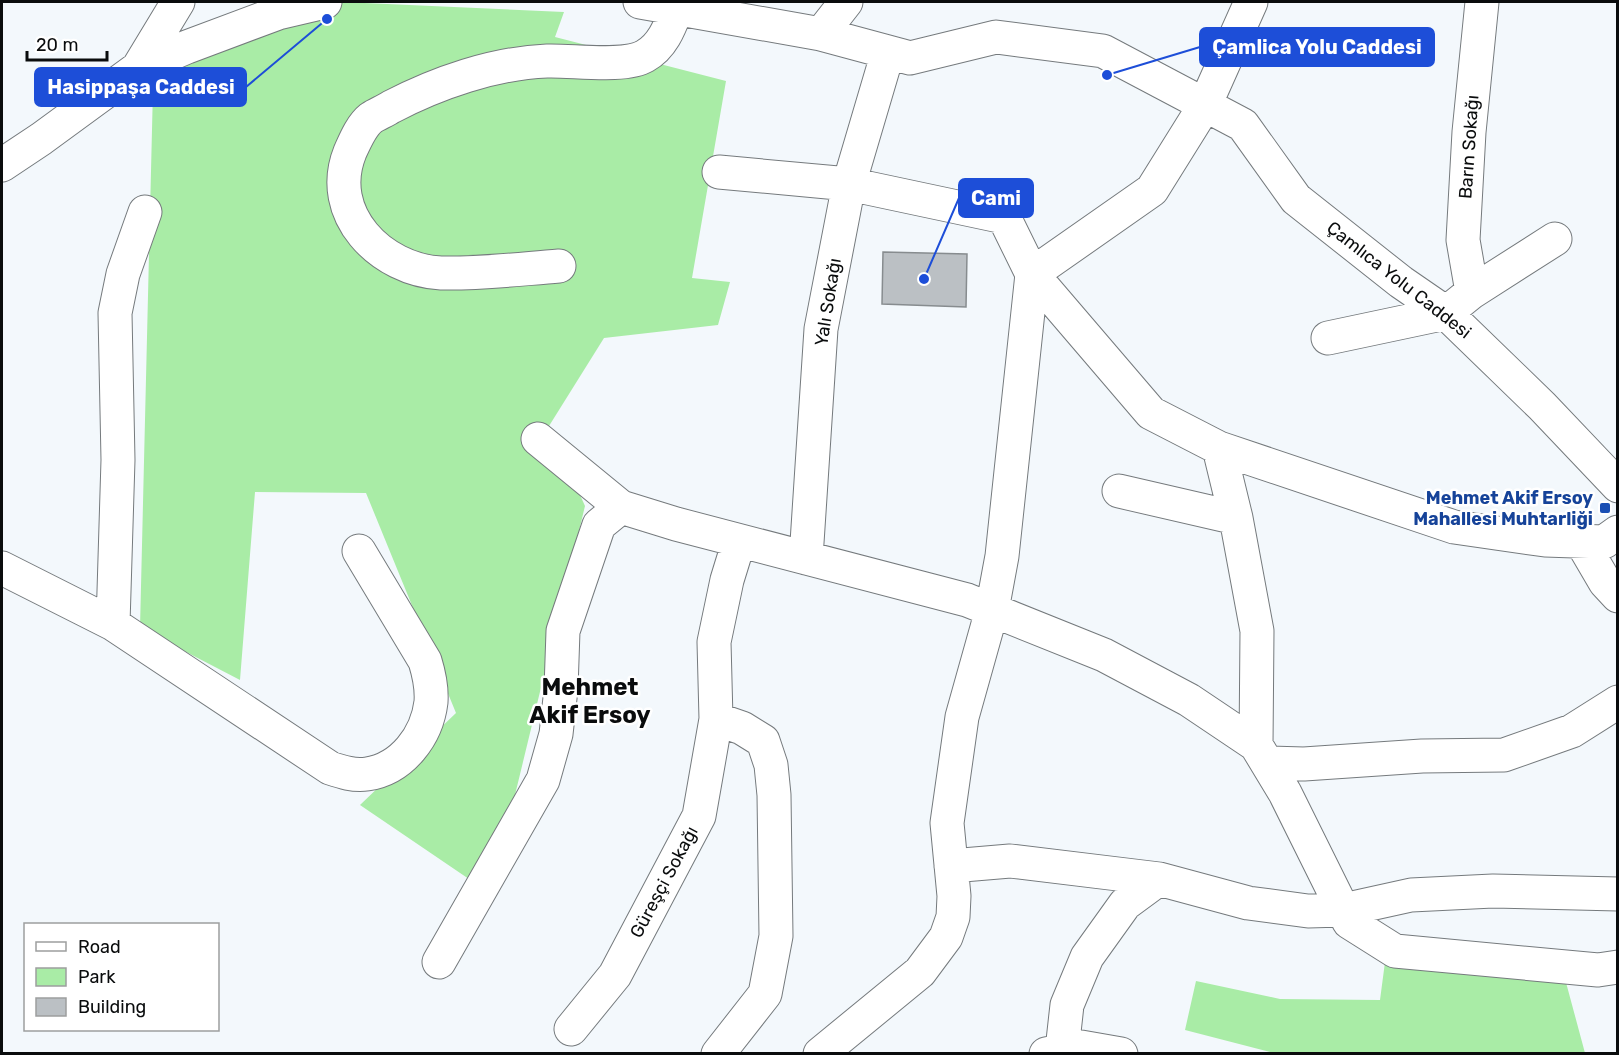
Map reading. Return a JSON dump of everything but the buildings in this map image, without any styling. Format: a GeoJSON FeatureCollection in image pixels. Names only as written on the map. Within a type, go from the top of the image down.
{"type":"FeatureCollection","features":[{"type":"Feature","properties":{"kind":"street"},"geometry":{"type":"LineString","coordinates":[[138,68],[178,2]]}},
{"type":"Feature","properties":{"kind":"street"},"geometry":{"type":"LineString","coordinates":[[2,165],[138,68],[268,17],[325,2]]}},
{"type":"Feature","properties":{"kind":"street","name":"Çamlıca Yolu Caddesi"},"geometry":{"type":"LineString","coordinates":[[640,2],[821,34],[910,58],[996,37],[1103,51],[1243,125],[1296,199],[1401,282],[1446,313],[1542,406],[1617,486]]}},
{"type":"Feature","properties":{"kind":"street"},"geometry":{"type":"LineString","coordinates":[[821,34],[846,2]]}},
{"type":"Feature","properties":{"kind":"street"},"geometry":{"type":"LineString","coordinates":[[820,1053],[920,972],[946,937],[953,917],[954,896],[947,823],[962,717],[992,610],[1002,556],[1032,274],[1152,190],[1205,105],[1251,2]]}},
{"type":"Feature","properties":{"kind":"street","name":"Barın Sokağı"},"geometry":{"type":"LineString","coordinates":[[1472,292],[1463,240],[1469,132],[1482,2]]}},
{"type":"Feature","properties":{"kind":"street"},"geometry":{"type":"LineString","coordinates":[[559,267],[436,273],[413,267],[383,253],[374,247],[360,231],[348,207],[344,184],[347,160],[356,138],[371,118],[452,80],[545,61],[631,62],[645,56],[657,46],[667,32],[677,8]]}},
{"type":"Feature","properties":{"kind":"street","name":"Yalı Sokağı"},"geometry":{"type":"LineString","coordinates":[[806,558],[821,329],[849,184],[888,52]]}},
{"type":"Feature","properties":{"kind":"street"},"geometry":{"type":"LineString","coordinates":[[719,172],[849,184],[1004,217],[1032,274],[1151,413],[1219,448],[1454,527],[1545,540],[1604,542],[1617,532]]}},
{"type":"Feature","properties":{"kind":"street"},"geometry":{"type":"LineString","coordinates":[[113,624],[118,460],[115,313],[123,274],[145,212]]}},
{"type":"Feature","properties":{"kind":"street"},"geometry":{"type":"LineString","coordinates":[[1328,338],[1446,313],[1472,292],[1555,239]]}},
{"type":"Feature","properties":{"kind":"street"},"geometry":{"type":"LineString","coordinates":[[538,439],[621,507],[739,541],[967,600],[1104,655],[1189,700],[1262,754],[1285,793],[1349,922],[1395,951],[1598,970],[1617,967]]}},
{"type":"Feature","properties":{"kind":"street"},"geometry":{"type":"LineString","coordinates":[[1219,448],[1236,518],[1257,631],[1262,754]]}},
{"type":"Feature","properties":{"kind":"street"},"geometry":{"type":"LineString","coordinates":[[1119,491],[1236,518]]}},
{"type":"Feature","properties":{"kind":"street"},"geometry":{"type":"LineString","coordinates":[[439,962],[543,780],[557,722],[561,689],[563,631],[598,525],[621,507]]}},
{"type":"Feature","properties":{"kind":"street","name":"Güreşçi Sokağı"},"geometry":{"type":"LineString","coordinates":[[571,1029],[615,975],[699,816],[716,719],[714,642],[727,580],[739,541]]}},
{"type":"Feature","properties":{"kind":"street"},"geometry":{"type":"LineString","coordinates":[[1581,541],[1605,582],[1617,596]]}},
{"type":"Feature","properties":{"kind":"street"},"geometry":{"type":"LineString","coordinates":[[2,568],[113,624],[330,768],[366,775],[385,769],[401,758],[419,738],[427,721],[431,701],[430,681],[425,661],[417,644],[359,551]]}},
{"type":"Feature","properties":{"kind":"street"},"geometry":{"type":"LineString","coordinates":[[1262,754],[1304,764],[1422,756],[1504,756],[1572,731],[1617,702]]}},
{"type":"Feature","properties":{"kind":"street"},"geometry":{"type":"LineString","coordinates":[[716,719],[742,728],[763,741],[771,765],[774,795],[776,936],[765,994],[718,1053]]}},
{"type":"Feature","properties":{"kind":"street"},"geometry":{"type":"LineString","coordinates":[[951,866],[1010,861],[1159,879],[1248,903],[1308,911],[1343,910],[1411,895],[1493,891],[1617,894]]}},
{"type":"Feature","properties":{"kind":"street"},"geometry":{"type":"LineString","coordinates":[[1120,1053],[1063,1050],[1067,1005],[1087,957],[1125,904],[1159,879]]}},
{"type":"Feature","properties":{"kind":"green space"},"geometry":{"type":"Polygon","coordinates":[[[342,2],[564,12],[555,37],[726,81],[692,278],[730,282],[718,325],[604,338],[549,426],[585,506],[491,894],[360,805],[456,713],[366,493],[255,492],[240,680],[140,628],[153,88],[215,43],[342,2]]]}},
{"type":"Feature","properties":{"kind":"green space"},"geometry":{"type":"Polygon","coordinates":[[[1385,962],[1564,975],[1585,1053],[1274,1053],[1185,1030],[1196,981],[1280,999],[1380,1000],[1385,962]]]}},
{"type":"Feature","properties":{"kind":"place","name":"Hasippaşa Caddesi"},"geometry":{"type":"Point","coordinates":[327,19]}},
{"type":"Feature","properties":{"kind":"place","name":"Çamlica Yolu Caddesi"},"geometry":{"type":"Point","coordinates":[1107,75]}},
{"type":"Feature","properties":{"kind":"place","name":"Cami"},"geometry":{"type":"Point","coordinates":[924,279]}},
{"type":"Feature","properties":{"kind":"place","name":"Mehmet Akif Ersoy Mahallesi Muhtarliği"},"geometry":{"type":"Point","coordinates":[1605,508]}},
{"type":"Feature","properties":{"kind":"district","name":"Mehmet Akif Ersoy"},"geometry":{"type":"Point","coordinates":[590,701]}}]}
